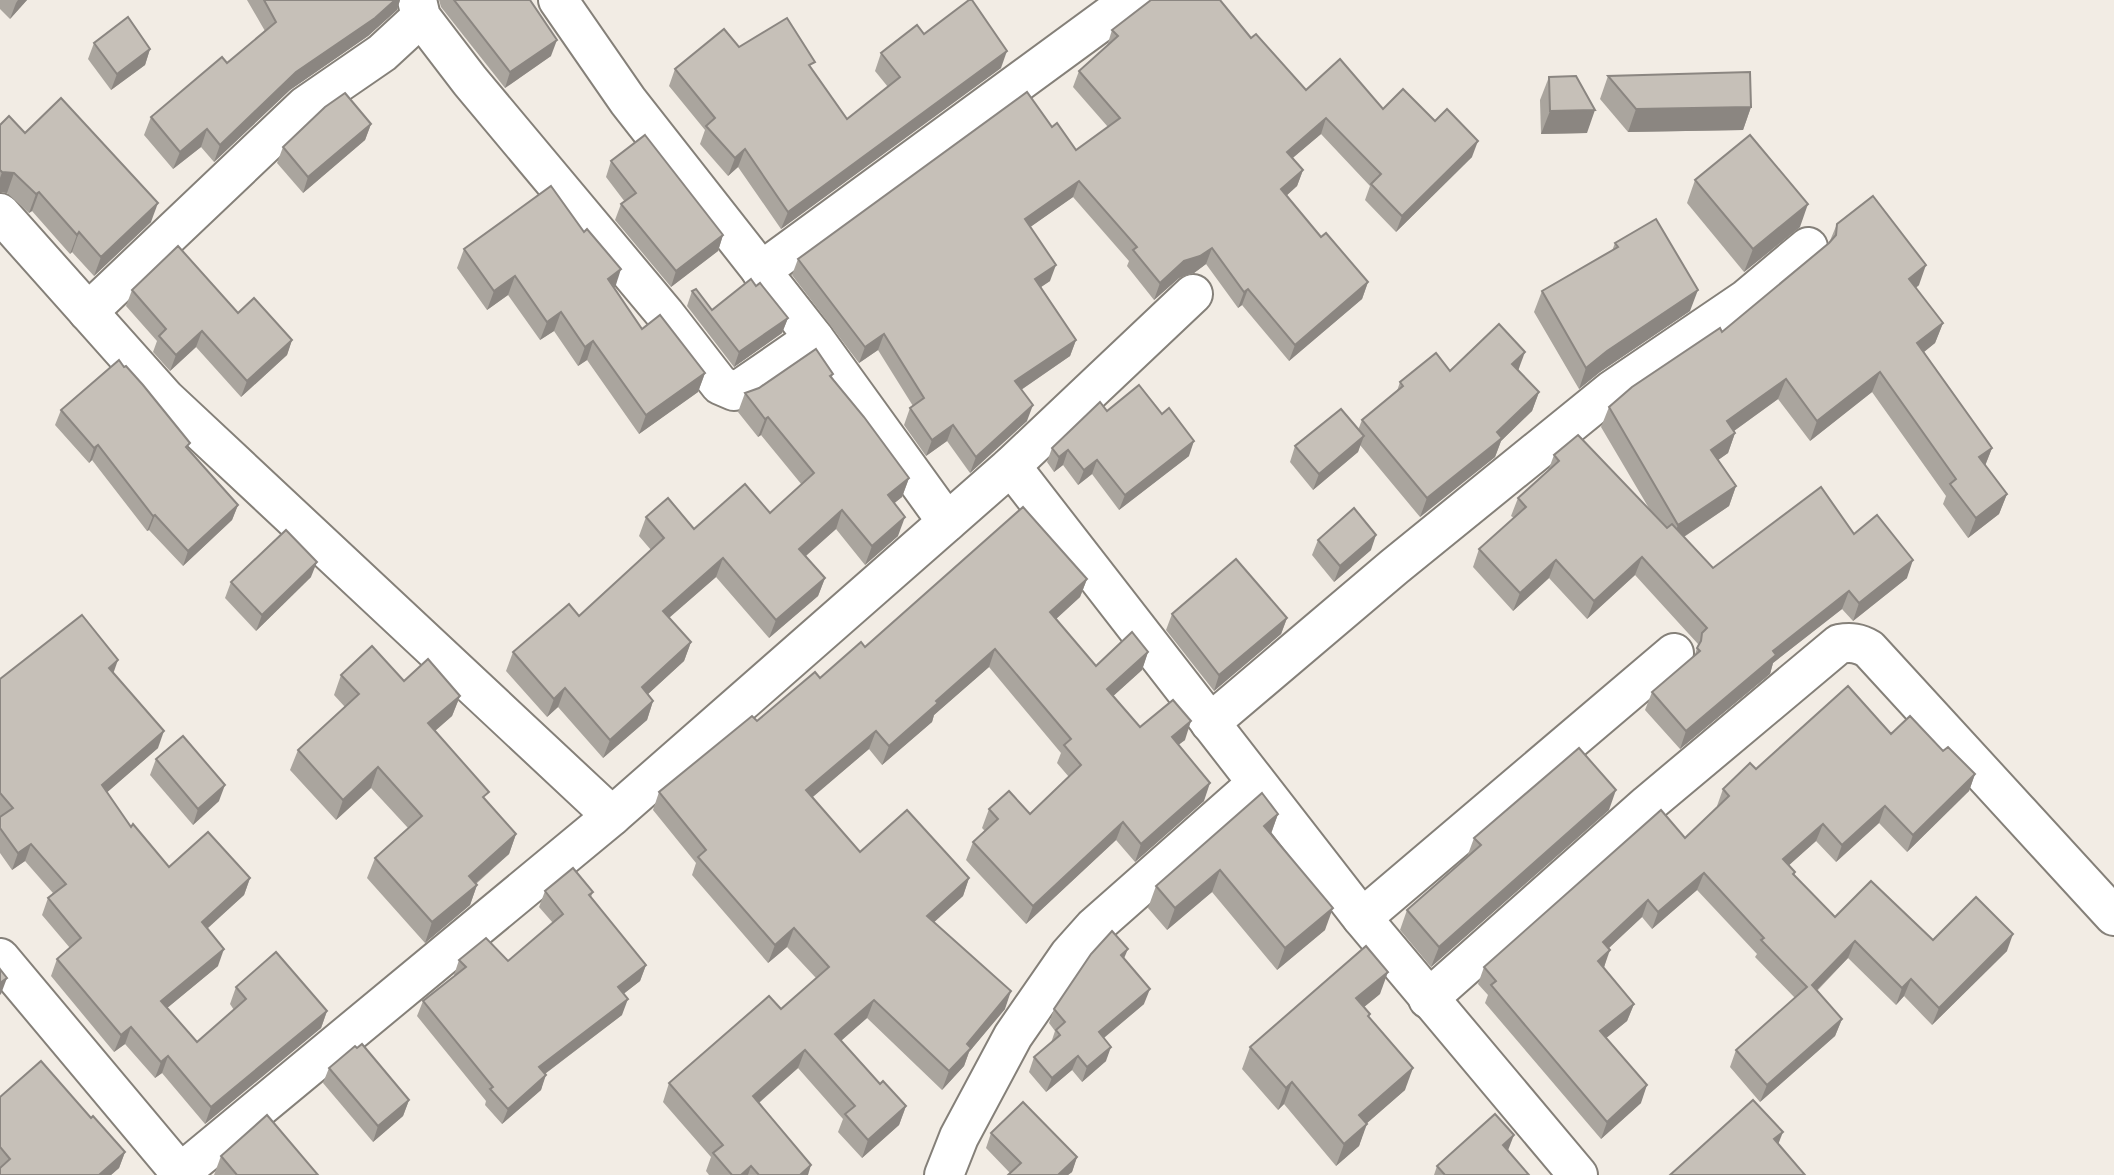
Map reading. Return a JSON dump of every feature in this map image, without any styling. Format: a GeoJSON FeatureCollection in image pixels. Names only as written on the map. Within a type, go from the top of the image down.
{"type":"FeatureCollection","features":[{"type":"Feature","properties":{"kind":"street"},"geometry":{"type":"LineString","coordinates":[[558,0],[628,101],[814,338],[947,522]]}},
{"type":"Feature","properties":{"kind":"street"},"geometry":{"type":"LineString","coordinates":[[761,271],[1131,0]]}},
{"type":"Feature","properties":{"kind":"street"},"geometry":{"type":"LineString","coordinates":[[88,312],[304,106],[382,53],[419,8],[470,81],[665,314],[720,385],[726,390],[740,389],[814,338]]}},
{"type":"Feature","properties":{"kind":"street"},"geometry":{"type":"LineString","coordinates":[[0,213],[165,398],[612,816]]}},
{"type":"Feature","properties":{"kind":"street"},"geometry":{"type":"LineString","coordinates":[[1210,723],[1612,390],[1746,299],[1808,247]]}},
{"type":"Feature","properties":{"kind":"street"},"geometry":{"type":"LineString","coordinates":[[0,958],[180,1174],[612,816],[1011,466],[1193,294]]}},
{"type":"Feature","properties":{"kind":"street"},"geometry":{"type":"LineString","coordinates":[[1011,466],[1362,918],[1578,1175]]}},
{"type":"Feature","properties":{"kind":"street"},"geometry":{"type":"LineString","coordinates":[[1429,999],[1659,796],[1839,644],[1849,642],[1869,649],[2114,916]]}},
{"type":"Feature","properties":{"kind":"street"},"geometry":{"type":"LineString","coordinates":[[1362,918],[1675,653]]}},
{"type":"Feature","properties":{"kind":"street"},"geometry":{"type":"LineString","coordinates":[[944,1175],[965,1126],[1013,1036],[1069,955],[1094,926],[1256,784]]}},
{"type":"Feature","properties":{"kind":"building"},"geometry":{"type":"Polygon","coordinates":[[[264,0],[395,0],[375,18],[296,72],[220,145],[207,129],[180,152],[151,117],[222,57],[227,63],[276,22],[264,0]]]}},
{"type":"Feature","properties":{"kind":"building"},"geometry":{"type":"Polygon","coordinates":[[[454,0],[530,0],[557,40],[510,72],[454,0]]]}},
{"type":"Feature","properties":{"kind":"building"},"geometry":{"type":"Polygon","coordinates":[[[972,0],[1007,51],[788,212],[745,149],[735,158],[706,126],[715,118],[675,69],[724,29],[739,47],[787,18],[815,62],[809,65],[847,119],[900,77],[881,53],[917,25],[924,34],[972,0]]]}},
{"type":"Feature","properties":{"kind":"building"},"geometry":{"type":"Polygon","coordinates":[[[1151,0],[1220,0],[1251,38],[1256,34],[1306,90],[1340,59],[1383,109],[1403,89],[1435,121],[1447,109],[1478,141],[1402,216],[1371,184],[1381,174],[1326,118],[1287,152],[1303,170],[1281,189],[1321,237],[1326,233],[1368,282],[1295,345],[1248,289],[1244,292],[1212,248],[1200,256],[1184,261],[1160,283],[1133,250],[1137,247],[1079,181],[1025,219],[1056,265],[1035,279],[1076,340],[1015,381],[1033,405],[976,457],[953,425],[932,440],[910,408],[924,398],[884,334],[865,347],[798,259],[1027,92],[1052,127],[1057,123],[1076,150],[1120,118],[1079,71],[1118,36],[1112,30],[1151,0]]]}},
{"type":"Feature","properties":{"kind":"building"},"geometry":{"type":"Polygon","coordinates":[[[128,17],[150,49],[117,74],[94,43],[128,17]]]}},
{"type":"Feature","properties":{"kind":"building"},"geometry":{"type":"Polygon","coordinates":[[[1750,72],[1751,107],[1636,109],[1608,76],[1750,72]]]}},
{"type":"Feature","properties":{"kind":"building"},"geometry":{"type":"Polygon","coordinates":[[[1576,76],[1595,110],[1550,111],[1549,77],[1576,76]]]}},
{"type":"Feature","properties":{"kind":"building"},"geometry":{"type":"Polygon","coordinates":[[[345,93],[371,124],[308,177],[283,147],[325,107],[345,93]]]}},
{"type":"Feature","properties":{"kind":"building"},"geometry":{"type":"Polygon","coordinates":[[[61,98],[158,203],[101,257],[79,232],[77,235],[39,192],[36,194],[14,173],[0,170],[0,125],[9,116],[25,133],[61,98]]]}},
{"type":"Feature","properties":{"kind":"building"},"geometry":{"type":"Polygon","coordinates":[[[645,135],[723,235],[676,271],[621,204],[636,193],[611,161],[645,135]]]}},
{"type":"Feature","properties":{"kind":"building"},"geometry":{"type":"Polygon","coordinates":[[[1750,135],[1808,204],[1753,249],[1695,180],[1750,135]]]}},
{"type":"Feature","properties":{"kind":"building"},"geometry":{"type":"Polygon","coordinates":[[[551,186],[584,232],[587,229],[621,269],[608,279],[642,329],[660,315],[705,373],[646,415],[593,341],[585,347],[561,312],[547,322],[515,276],[494,291],[464,249],[551,186]]]}},
{"type":"Feature","properties":{"kind":"building"},"geometry":{"type":"Polygon","coordinates":[[[1873,196],[1926,265],[1909,279],[1943,323],[1917,343],[1992,448],[1979,457],[2007,494],[1976,518],[1950,484],[1956,479],[1880,372],[1817,421],[1786,379],[1727,421],[1735,433],[1711,450],[1736,486],[1678,525],[1609,407],[1632,387],[1720,328],[1722,332],[1829,243],[1836,235],[1837,224],[1873,196]]]}},
{"type":"Feature","properties":{"kind":"building"},"geometry":{"type":"Polygon","coordinates":[[[1656,219],[1698,290],[1586,368],[1542,291],[1618,247],[1615,243],[1656,219]]]}},
{"type":"Feature","properties":{"kind":"building"},"geometry":{"type":"Polygon","coordinates":[[[178,246],[238,313],[254,298],[292,340],[247,381],[202,331],[176,355],[159,336],[166,329],[132,290],[178,246]]]}},
{"type":"Feature","properties":{"kind":"building"},"geometry":{"type":"Polygon","coordinates":[[[751,279],[756,286],[760,283],[788,318],[739,352],[692,291],[696,289],[712,310],[751,279]]]}},
{"type":"Feature","properties":{"kind":"building"},"geometry":{"type":"Polygon","coordinates":[[[1499,324],[1525,352],[1512,364],[1539,392],[1497,432],[1502,438],[1427,498],[1362,420],[1403,386],[1400,382],[1436,353],[1450,371],[1499,324]]]}},
{"type":"Feature","properties":{"kind":"building"},"geometry":{"type":"Polygon","coordinates":[[[816,349],[833,374],[830,376],[909,478],[888,495],[905,517],[872,546],[842,510],[799,549],[825,578],[776,620],[723,558],[663,611],[691,642],[642,687],[653,701],[610,740],[565,688],[554,699],[513,652],[569,604],[579,616],[664,538],[646,517],[668,498],[694,529],[745,484],[770,513],[814,473],[745,393],[759,388],[816,349]]]}},
{"type":"Feature","properties":{"kind":"building"},"geometry":{"type":"Polygon","coordinates":[[[119,360],[190,443],[186,447],[238,505],[188,551],[155,515],[153,516],[98,445],[94,448],[61,410],[119,360]]]}},
{"type":"Feature","properties":{"kind":"building"},"geometry":{"type":"Polygon","coordinates":[[[1139,385],[1162,414],[1169,408],[1194,441],[1125,495],[1097,460],[1084,470],[1068,450],[1059,457],[1052,448],[1100,402],[1107,411],[1139,385]]]}},
{"type":"Feature","properties":{"kind":"building"},"geometry":{"type":"Polygon","coordinates":[[[1341,409],[1364,436],[1319,474],[1295,446],[1341,409]]]}},
{"type":"Feature","properties":{"kind":"building"},"geometry":{"type":"Polygon","coordinates":[[[1578,435],[1667,528],[1672,524],[1713,568],[1821,487],[1854,534],[1877,515],[1913,560],[1859,603],[1849,591],[1773,651],[1776,655],[1686,731],[1652,692],[1700,651],[1697,648],[1702,633],[1707,628],[1642,557],[1594,601],[1556,560],[1520,593],[1479,549],[1526,507],[1518,498],[1559,461],[1554,455],[1578,435]]]}},
{"type":"Feature","properties":{"kind":"building"},"geometry":{"type":"Polygon","coordinates":[[[1023,507],[1087,579],[1050,612],[1096,666],[1132,632],[1148,652],[1107,689],[1140,727],[1173,700],[1191,721],[1172,737],[1210,783],[1141,844],[1123,822],[1033,906],[973,842],[998,819],[989,809],[1009,791],[1030,814],[1081,765],[1064,745],[1071,739],[995,649],[889,746],[876,731],[806,790],[860,852],[907,810],[969,878],[927,916],[1011,991],[967,1044],[971,1048],[949,1071],[874,1000],[835,1034],[880,1084],[883,1081],[906,1106],[868,1140],[845,1114],[855,1106],[805,1050],[753,1096],[811,1165],[800,1175],[759,1175],[751,1166],[741,1175],[732,1175],[713,1153],[723,1145],[669,1083],[769,996],[781,1009],[829,967],[794,928],[775,945],[698,857],[706,850],[659,792],[752,716],[757,721],[815,672],[820,678],[861,642],[865,647],[1023,507]]]}},
{"type":"Feature","properties":{"kind":"building"},"geometry":{"type":"Polygon","coordinates":[[[1354,508],[1376,535],[1340,566],[1318,540],[1354,508]]]}},
{"type":"Feature","properties":{"kind":"building"},"geometry":{"type":"Polygon","coordinates":[[[286,530],[317,562],[262,615],[231,582],[286,530]]]}},
{"type":"Feature","properties":{"kind":"building"},"geometry":{"type":"Polygon","coordinates":[[[1236,559],[1287,618],[1219,675],[1172,614],[1236,559]]]}},
{"type":"Feature","properties":{"kind":"building"},"geometry":{"type":"Polygon","coordinates":[[[82,615],[118,660],[109,668],[164,731],[102,785],[131,827],[133,824],[169,867],[208,832],[250,878],[202,922],[224,949],[161,1001],[197,1042],[246,999],[236,987],[276,952],[327,1011],[211,1107],[168,1056],[161,1062],[131,1027],[121,1035],[57,959],[81,938],[48,898],[66,884],[31,844],[18,853],[0,828],[0,817],[13,808],[0,793],[0,679],[82,615]]]}},
{"type":"Feature","properties":{"kind":"building"},"geometry":{"type":"Polygon","coordinates":[[[372,646],[404,681],[428,659],[460,696],[428,723],[489,792],[483,797],[516,834],[469,876],[477,885],[432,922],[375,858],[422,816],[378,767],[343,800],[298,750],[359,694],[341,675],[372,646]]]}},
{"type":"Feature","properties":{"kind":"building"},"geometry":{"type":"Polygon","coordinates":[[[1848,686],[1891,734],[1910,716],[1943,751],[1948,747],[1975,774],[1913,835],[1885,806],[1842,845],[1823,824],[1783,859],[1795,872],[1793,874],[1835,917],[1871,881],[1933,940],[1976,897],[2013,934],[1939,1008],[1911,979],[1902,988],[1855,941],[1812,985],[1842,1019],[1767,1085],[1736,1050],[1807,987],[1761,940],[1764,938],[1704,873],[1658,912],[1648,900],[1603,942],[1610,950],[1598,961],[1634,1004],[1600,1031],[1647,1085],[1607,1122],[1491,985],[1496,981],[1484,967],[1661,810],[1685,838],[1729,796],[1723,789],[1750,763],[1756,769],[1848,686]]]}},
{"type":"Feature","properties":{"kind":"building"},"geometry":{"type":"Polygon","coordinates":[[[183,736],[225,785],[198,809],[156,759],[183,736]]]}},
{"type":"Feature","properties":{"kind":"building"},"geometry":{"type":"Polygon","coordinates":[[[1579,748],[1616,790],[1439,947],[1407,910],[1481,845],[1474,838],[1579,748]]]}},
{"type":"Feature","properties":{"kind":"building"},"geometry":{"type":"Polygon","coordinates":[[[1262,793],[1278,814],[1264,826],[1333,908],[1285,948],[1220,870],[1175,908],[1156,886],[1262,793]]]}},
{"type":"Feature","properties":{"kind":"building"},"geometry":{"type":"Polygon","coordinates":[[[573,868],[593,892],[589,895],[646,965],[618,987],[628,999],[539,1067],[546,1075],[508,1109],[423,1001],[466,967],[459,960],[486,938],[508,961],[563,914],[545,891],[573,868]]]}},
{"type":"Feature","properties":{"kind":"building"},"geometry":{"type":"Polygon","coordinates":[[[1112,931],[1128,949],[1121,955],[1150,989],[1099,1032],[1111,1047],[1087,1067],[1078,1056],[1052,1078],[1034,1057],[1060,1035],[1056,1030],[1065,1022],[1054,1009],[1091,954],[1112,931]]]}},
{"type":"Feature","properties":{"kind":"building"},"geometry":{"type":"Polygon","coordinates":[[[1366,946],[1388,972],[1356,998],[1413,1068],[1359,1115],[1367,1124],[1344,1144],[1292,1082],[1286,1088],[1250,1047],[1366,946]]]}},
{"type":"Feature","properties":{"kind":"building"},"geometry":{"type":"Polygon","coordinates":[[[0,969],[7,978],[0,983],[0,969]]]}},
{"type":"Feature","properties":{"kind":"building"},"geometry":{"type":"Polygon","coordinates":[[[362,1044],[409,1100],[378,1126],[329,1068],[355,1046],[357,1048],[362,1044]]]}},
{"type":"Feature","properties":{"kind":"building"},"geometry":{"type":"Polygon","coordinates":[[[41,1061],[125,1152],[99,1175],[0,1175],[0,1168],[10,1159],[0,1147],[0,1097],[41,1061]]]}},
{"type":"Feature","properties":{"kind":"building"},"geometry":{"type":"Polygon","coordinates":[[[1753,1100],[1783,1132],[1774,1139],[1805,1175],[1670,1175],[1753,1100]]]}},
{"type":"Feature","properties":{"kind":"building"},"geometry":{"type":"Polygon","coordinates":[[[1023,1102],[1077,1157],[1058,1175],[1008,1175],[1021,1163],[991,1133],[1023,1102]]]}},
{"type":"Feature","properties":{"kind":"building"},"geometry":{"type":"Polygon","coordinates":[[[1495,1114],[1514,1135],[1503,1145],[1529,1175],[1445,1175],[1437,1166],[1495,1114]]]}},
{"type":"Feature","properties":{"kind":"building"},"geometry":{"type":"Polygon","coordinates":[[[267,1115],[318,1175],[237,1175],[221,1156],[267,1115]]]}}]}
